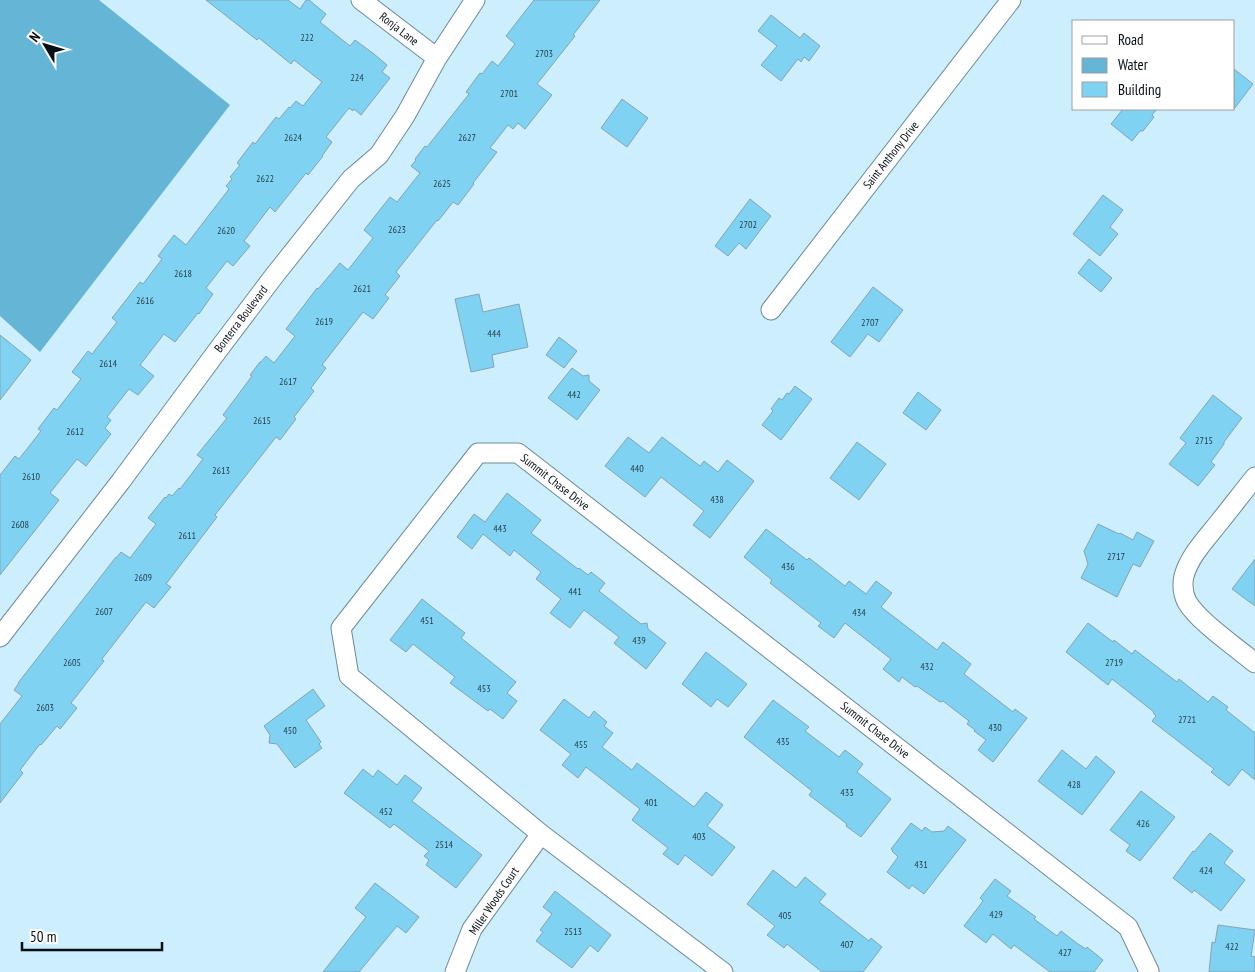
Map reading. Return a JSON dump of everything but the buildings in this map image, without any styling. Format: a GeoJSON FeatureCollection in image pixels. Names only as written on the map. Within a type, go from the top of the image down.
{"type":"FeatureCollection","features":[{"type":"Feature","properties":{"kind":"street","name":"Ronja Lane"},"geometry":{"type":"LineString","coordinates":[[361,0],[437,58]]}},
{"type":"Feature","properties":{"kind":"street","name":"Bonterra Boulevard"},"geometry":{"type":"LineString","coordinates":[[0,637],[121,481],[274,276],[351,179],[379,155],[405,116],[437,58],[475,0]]}},
{"type":"Feature","properties":{"kind":"street","name":"Saint Anthony Drive"},"geometry":{"type":"LineString","coordinates":[[771,310],[1011,0]]}},
{"type":"Feature","properties":{"kind":"street","name":"Summit Chase Drive"},"geometry":{"type":"LineString","coordinates":[[723,972],[540,834],[349,676],[340,628],[478,453],[518,453],[1128,927],[1149,970],[1148,972]]}},
{"type":"Feature","properties":{"kind":"street"},"geometry":{"type":"LineString","coordinates":[[1255,477],[1198,548],[1188,565],[1183,589],[1193,610],[1209,626],[1255,663]]}},
{"type":"Feature","properties":{"kind":"street","name":"Miller Woods Court"},"geometry":{"type":"LineString","coordinates":[[455,972],[472,929],[540,834]]}},
{"type":"Feature","properties":{"kind":"water"},"geometry":{"type":"Polygon","coordinates":[[[0,0],[99,0],[230,105],[40,352],[0,316],[0,0]]]}}]}
